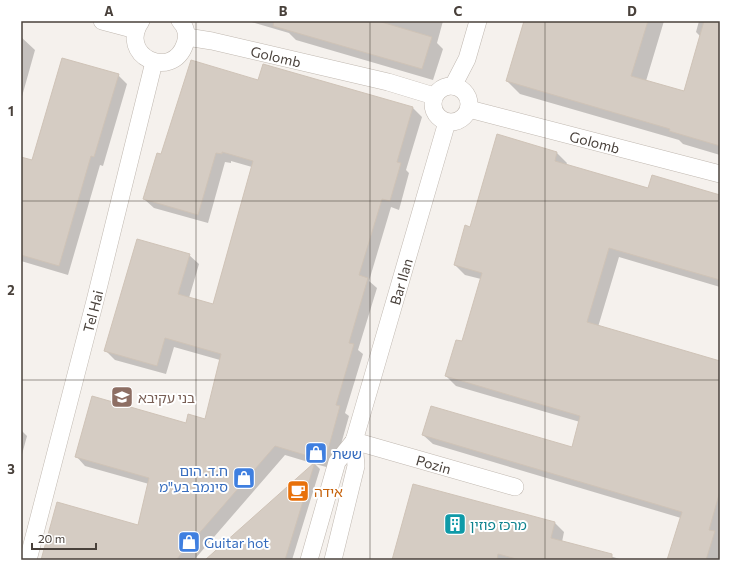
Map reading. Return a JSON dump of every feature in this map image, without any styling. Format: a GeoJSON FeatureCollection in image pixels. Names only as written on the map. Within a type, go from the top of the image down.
{"type":"FeatureCollection","features":[{"type":"Feature","properties":{"kind":"street"},"geometry":{"type":"LineString","coordinates":[[102,21],[138,26],[135,44],[139,52],[154,62],[162,63],[178,56],[183,50],[187,37],[180,21]]}},
{"type":"Feature","properties":{"kind":"street"},"geometry":{"type":"LineString","coordinates":[[453,86],[467,59],[478,21]]}},
{"type":"Feature","properties":{"kind":"street","name":"Golomb"},"geometry":{"type":"LineString","coordinates":[[187,37],[212,41],[388,82],[434,96]]}},
{"type":"Feature","properties":{"kind":"street","name":"Tel Hai"},"geometry":{"type":"LineString","coordinates":[[28,560],[95,301],[154,62]]}},
{"type":"Feature","properties":{"kind":"street"},"geometry":{"type":"LineString","coordinates":[[445,86],[453,86],[465,92],[469,103],[469,109],[463,118],[457,122],[447,122],[441,120],[433,110],[434,96],[445,86]]}},
{"type":"Feature","properties":{"kind":"street","name":"Golomb"},"geometry":{"type":"LineString","coordinates":[[469,109],[720,174]]}},
{"type":"Feature","properties":{"kind":"street","name":"Bar Ilan"},"geometry":{"type":"LineString","coordinates":[[332,560],[356,466],[354,441],[447,122]]}},
{"type":"Feature","properties":{"kind":"street","name":"Bar Ilan"},"geometry":{"type":"LineString","coordinates":[[309,560],[337,462],[354,441]]}},
{"type":"Feature","properties":{"kind":"street","name":"Pozin"},"geometry":{"type":"LineString","coordinates":[[354,441],[515,487]]}},
{"type":"Feature","properties":{"kind":"building"},"geometry":{"type":"Polygon","coordinates":[[[274,21],[378,21],[432,37],[422,69],[273,26],[274,21]]]}},
{"type":"Feature","properties":{"kind":"building"},"geometry":{"type":"Polygon","coordinates":[[[524,21],[648,21],[631,76],[684,91],[704,21],[720,21],[720,146],[669,131],[670,129],[506,81],[524,21]]]}},
{"type":"Feature","properties":{"kind":"building"},"geometry":{"type":"Polygon","coordinates":[[[62,58],[119,74],[94,157],[91,156],[59,266],[21,255],[21,157],[32,160],[62,58]]]}},
{"type":"Feature","properties":{"kind":"building"},"geometry":{"type":"Polygon","coordinates":[[[191,60],[258,80],[263,64],[413,107],[397,162],[401,163],[390,201],[382,199],[359,275],[368,278],[349,343],[354,344],[336,405],[340,406],[325,461],[275,446],[176,560],[41,560],[57,502],[138,525],[149,478],[75,457],[92,396],[186,423],[188,414],[205,419],[221,354],[165,338],[157,366],[104,351],[137,239],[190,254],[178,294],[213,304],[253,161],[222,152],[222,154],[216,153],[198,215],[143,199],[157,153],[161,154],[191,60]]]}},
{"type":"Feature","properties":{"kind":"building"},"geometry":{"type":"Polygon","coordinates":[[[497,134],[557,152],[555,161],[648,188],[652,175],[720,195],[720,280],[609,248],[587,322],[720,361],[720,491],[709,530],[715,531],[706,560],[667,560],[682,512],[422,435],[431,406],[572,447],[580,416],[445,376],[456,340],[462,341],[482,273],[454,265],[465,225],[470,227],[497,134]]]}},
{"type":"Feature","properties":{"kind":"building"},"geometry":{"type":"Polygon","coordinates":[[[315,462],[285,560],[205,560],[315,462]]]}},
{"type":"Feature","properties":{"kind":"building","name":"מרכז פוזין"},"geometry":{"type":"Polygon","coordinates":[[[413,484],[555,522],[551,538],[612,554],[612,560],[520,560],[498,554],[497,560],[392,560],[413,484]]]}},
{"type":"Feature","properties":{"kind":"place","name":"בני עקיבא"},"geometry":{"type":"Point","coordinates":[122,397]}},
{"type":"Feature","properties":{"kind":"place","name":"ששת"},"geometry":{"type":"Point","coordinates":[316,453]}},
{"type":"Feature","properties":{"kind":"place","name":"ח.ד. הום סינמב בע\"מ"},"geometry":{"type":"Point","coordinates":[244,478]}},
{"type":"Feature","properties":{"kind":"place","name":"אידה"},"geometry":{"type":"Point","coordinates":[298,491]}},
{"type":"Feature","properties":{"kind":"place","name":"מרכז פוזין"},"geometry":{"type":"Point","coordinates":[455,524]}},
{"type":"Feature","properties":{"kind":"place","name":"Guitar hot"},"geometry":{"type":"Point","coordinates":[189,542]}}]}
